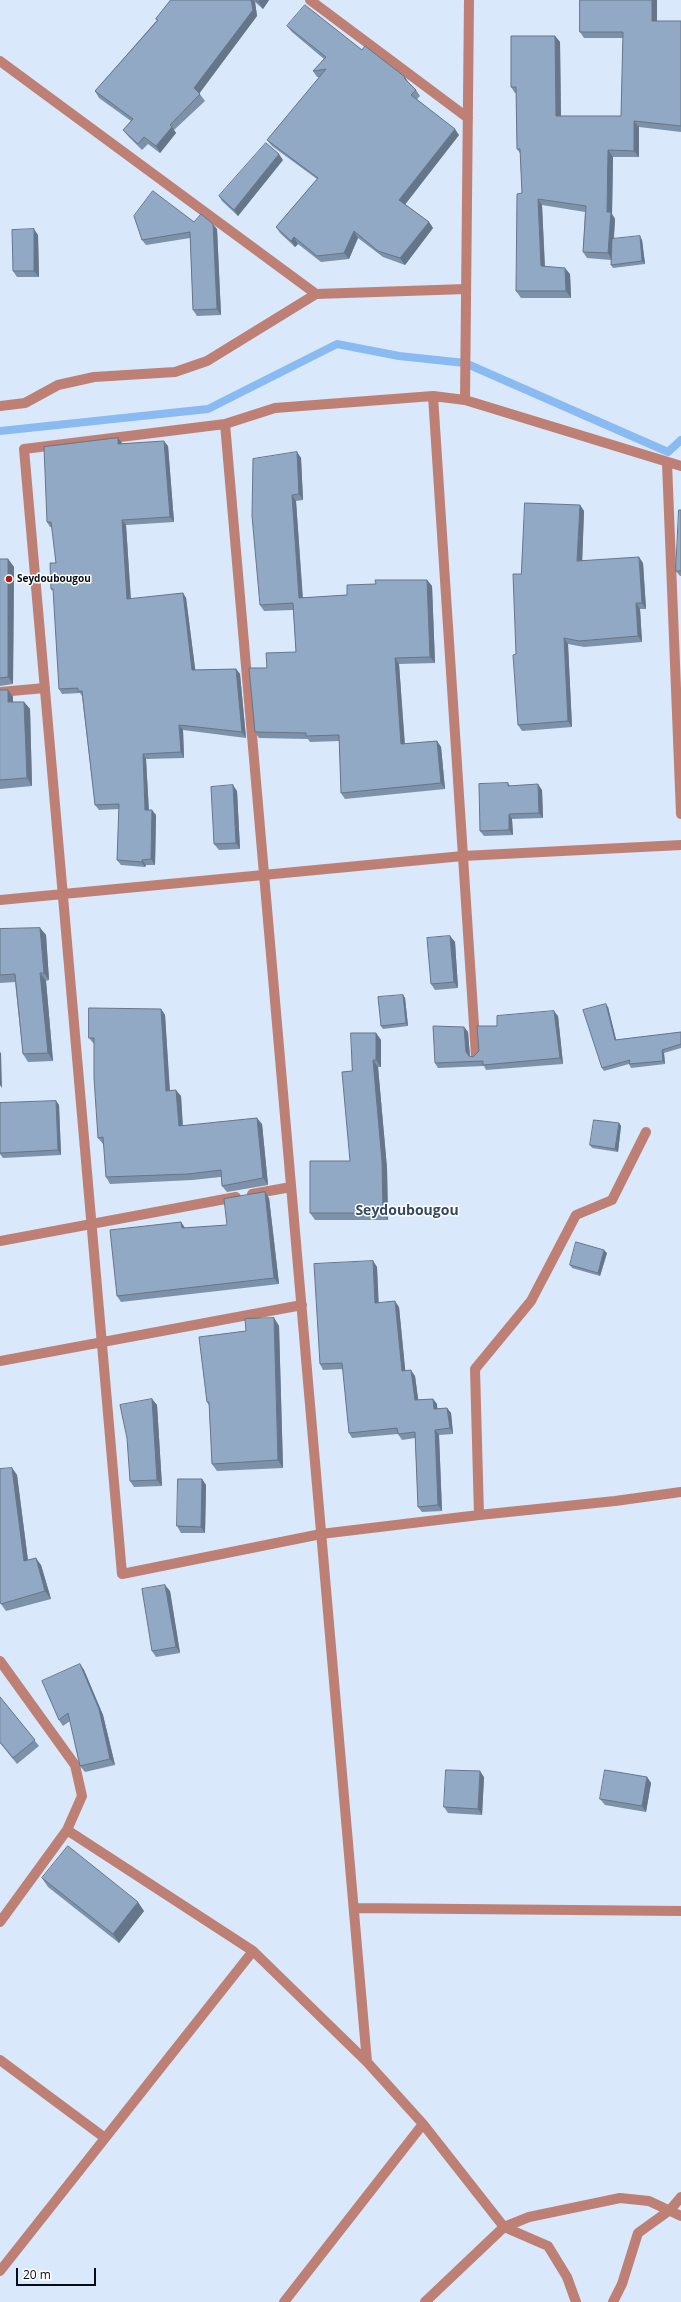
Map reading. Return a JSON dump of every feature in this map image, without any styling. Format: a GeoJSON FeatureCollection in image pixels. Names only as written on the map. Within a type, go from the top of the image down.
{"type":"FeatureCollection","features":[{"type":"Feature","properties":{"kind":"street"},"geometry":{"type":"LineString","coordinates":[[310,0],[468,118]]}},
{"type":"Feature","properties":{"kind":"street"},"geometry":{"type":"LineString","coordinates":[[465,400],[469,0]]}},
{"type":"Feature","properties":{"kind":"street"},"geometry":{"type":"LineString","coordinates":[[0,62],[316,294]]}},
{"type":"Feature","properties":{"kind":"street"},"geometry":{"type":"LineString","coordinates":[[0,406],[25,403],[58,385],[94,376],[175,372],[208,361],[316,294],[466,289]]}},
{"type":"Feature","properties":{"kind":"street"},"geometry":{"type":"LineString","coordinates":[[433,396],[476,1056]]}},
{"type":"Feature","properties":{"kind":"street"},"geometry":{"type":"LineString","coordinates":[[681,466],[667,463],[465,400],[433,396],[275,408],[225,424],[24,449],[122,1574],[321,1534],[479,1515],[615,1502],[681,1492]]}},
{"type":"Feature","properties":{"kind":"street"},"geometry":{"type":"LineString","coordinates":[[225,424],[367,2062]]}},
{"type":"Feature","properties":{"kind":"street"},"geometry":{"type":"LineString","coordinates":[[667,463],[681,814]]}},
{"type":"Feature","properties":{"kind":"street"},"geometry":{"type":"LineString","coordinates":[[0,692],[45,688]]}},
{"type":"Feature","properties":{"kind":"street"},"geometry":{"type":"LineString","coordinates":[[0,900],[463,856],[681,846]]}},
{"type":"Feature","properties":{"kind":"street"},"geometry":{"type":"LineString","coordinates":[[479,1515],[475,1369],[531,1301],[576,1215],[612,1200],[646,1132]]}},
{"type":"Feature","properties":{"kind":"street"},"geometry":{"type":"LineString","coordinates":[[0,1241],[291,1187]]}},
{"type":"Feature","properties":{"kind":"street"},"geometry":{"type":"LineString","coordinates":[[0,1361],[302,1305]]}},
{"type":"Feature","properties":{"kind":"street"},"geometry":{"type":"LineString","coordinates":[[0,1661],[75,1765],[82,1796],[68,1830],[0,1922]]}},
{"type":"Feature","properties":{"kind":"street"},"geometry":{"type":"LineString","coordinates":[[68,1830],[253,1951],[367,2062],[423,2124],[504,2227],[548,2246],[567,2277],[576,2302]]}},
{"type":"Feature","properties":{"kind":"street"},"geometry":{"type":"LineString","coordinates":[[354,1908],[681,1912]]}},
{"type":"Feature","properties":{"kind":"street"},"geometry":{"type":"LineString","coordinates":[[0,2271],[253,1951]]}},
{"type":"Feature","properties":{"kind":"street"},"geometry":{"type":"LineString","coordinates":[[0,2060],[105,2138]]}},
{"type":"Feature","properties":{"kind":"street"},"geometry":{"type":"LineString","coordinates":[[284,2302],[423,2124]]}},
{"type":"Feature","properties":{"kind":"street"},"geometry":{"type":"LineString","coordinates":[[613,2302],[622,2284],[638,2233],[670,2210],[681,2197]]}},
{"type":"Feature","properties":{"kind":"street"},"geometry":{"type":"LineString","coordinates":[[425,2302],[504,2227],[529,2217],[620,2198],[649,2200],[681,2216]]}},
{"type":"Feature","properties":{"kind":"building"},"geometry":{"type":"Polygon","coordinates":[[[171,0],[251,0],[253,10],[194,88],[200,94],[170,125],[172,127],[156,146],[144,137],[138,144],[123,130],[133,119],[95,91],[158,20],[156,19],[171,0]]]}},
{"type":"Feature","properties":{"kind":"building"},"geometry":{"type":"Polygon","coordinates":[[[580,0],[652,0],[652,21],[681,21],[681,126],[634,121],[634,151],[608,150],[607,212],[611,212],[608,253],[583,252],[586,206],[538,199],[541,266],[565,268],[566,291],[516,291],[517,194],[522,193],[520,149],[517,149],[516,87],[511,87],[511,36],[555,36],[556,116],[621,116],[623,32],[580,32],[580,0]]]}},
{"type":"Feature","properties":{"kind":"building"},"geometry":{"type":"Polygon","coordinates":[[[305,5],[362,50],[365,46],[405,77],[404,78],[416,90],[411,95],[455,129],[399,200],[429,222],[400,258],[378,251],[354,231],[344,253],[317,256],[294,237],[291,241],[276,227],[318,178],[267,140],[326,69],[313,71],[326,57],[287,26],[305,5]]]}},
{"type":"Feature","properties":{"kind":"building"},"geometry":{"type":"Polygon","coordinates":[[[266,143],[279,154],[234,210],[219,196],[266,143]]]}},
{"type":"Feature","properties":{"kind":"building"},"geometry":{"type":"Polygon","coordinates":[[[153,191],[194,222],[201,214],[213,224],[217,309],[193,310],[190,232],[142,240],[134,216],[153,191]]]}},
{"type":"Feature","properties":{"kind":"building"},"geometry":{"type":"Polygon","coordinates":[[[34,229],[34,271],[13,271],[12,230],[34,229]]]}},
{"type":"Feature","properties":{"kind":"building"},"geometry":{"type":"Polygon","coordinates":[[[640,236],[642,261],[611,265],[612,239],[640,236]]]}},
{"type":"Feature","properties":{"kind":"building"},"geometry":{"type":"Polygon","coordinates":[[[118,438],[118,444],[164,441],[170,517],[122,520],[127,599],[183,593],[192,670],[236,669],[242,732],[179,725],[181,752],[143,754],[145,810],[152,810],[151,859],[142,860],[142,862],[117,860],[119,804],[95,805],[82,691],[78,691],[78,688],[59,689],[50,563],[56,563],[51,522],[47,522],[44,447],[118,438]]]}},
{"type":"Feature","properties":{"kind":"building"},"geometry":{"type":"Polygon","coordinates":[[[297,452],[299,494],[292,495],[299,598],[347,595],[347,585],[376,584],[375,580],[427,580],[430,657],[395,658],[401,744],[437,741],[441,783],[341,793],[339,735],[306,736],[306,733],[255,732],[249,668],[267,668],[266,653],[296,652],[293,603],[260,605],[252,516],[253,459],[297,452]]]}},
{"type":"Feature","properties":{"kind":"building"},"geometry":{"type":"Polygon","coordinates":[[[525,503],[580,505],[577,561],[639,557],[642,603],[636,603],[638,636],[579,641],[564,638],[568,721],[518,725],[513,655],[516,654],[513,574],[521,574],[525,503]]]}},
{"type":"Feature","properties":{"kind":"building"},"geometry":{"type":"Polygon","coordinates":[[[679,510],[681,510],[681,571],[676,571],[679,510]]]}},
{"type":"Feature","properties":{"kind":"building"},"geometry":{"type":"Polygon","coordinates":[[[0,559],[8,559],[8,677],[0,678],[0,559]]]}},
{"type":"Feature","properties":{"kind":"building"},"geometry":{"type":"Polygon","coordinates":[[[0,690],[8,690],[8,702],[24,702],[27,778],[0,780],[0,690]]]}},
{"type":"Feature","properties":{"kind":"building"},"geometry":{"type":"Polygon","coordinates":[[[508,783],[508,786],[538,784],[539,813],[509,814],[509,830],[480,831],[479,784],[508,783]]]}},
{"type":"Feature","properties":{"kind":"building"},"geometry":{"type":"Polygon","coordinates":[[[233,785],[236,843],[214,844],[211,787],[233,785]]]}},
{"type":"Feature","properties":{"kind":"building"},"geometry":{"type":"Polygon","coordinates":[[[40,928],[44,973],[40,973],[48,1053],[23,1054],[15,974],[0,975],[0,929],[40,928]]]}},
{"type":"Feature","properties":{"kind":"building"},"geometry":{"type":"Polygon","coordinates":[[[450,936],[454,982],[431,984],[427,938],[450,936]]]}},
{"type":"Feature","properties":{"kind":"building"},"geometry":{"type":"Polygon","coordinates":[[[403,995],[406,1023],[381,1026],[378,997],[403,995]]]}},
{"type":"Feature","properties":{"kind":"building"},"geometry":{"type":"Polygon","coordinates":[[[606,1004],[615,1040],[681,1032],[681,1044],[662,1050],[663,1061],[629,1064],[630,1060],[602,1068],[583,1010],[606,1004]]]}},
{"type":"Feature","properties":{"kind":"building"},"geometry":{"type":"Polygon","coordinates":[[[89,1008],[161,1009],[166,1091],[176,1090],[179,1126],[257,1118],[263,1178],[222,1186],[221,1170],[188,1174],[106,1177],[103,1137],[98,1138],[94,1078],[94,1038],[89,1038],[89,1008]]]}},
{"type":"Feature","properties":{"kind":"building"},"geometry":{"type":"Polygon","coordinates":[[[554,1011],[560,1058],[483,1065],[483,1061],[435,1063],[433,1026],[464,1027],[466,1052],[469,1056],[473,1057],[479,1051],[477,1026],[497,1026],[497,1016],[554,1011]]]}},
{"type":"Feature","properties":{"kind":"building"},"geometry":{"type":"Polygon","coordinates":[[[351,1033],[376,1033],[376,1060],[373,1060],[382,1161],[383,1213],[310,1213],[310,1161],[350,1161],[342,1072],[352,1071],[351,1033]]]}},
{"type":"Feature","properties":{"kind":"building"},"geometry":{"type":"Polygon","coordinates":[[[56,1101],[58,1150],[0,1153],[0,1103],[56,1101]]]}},
{"type":"Feature","properties":{"kind":"building"},"geometry":{"type":"Polygon","coordinates":[[[594,1120],[619,1123],[615,1149],[590,1145],[594,1120]]]}},
{"type":"Feature","properties":{"kind":"building"},"geometry":{"type":"Polygon","coordinates":[[[265,1192],[274,1278],[117,1296],[110,1230],[181,1222],[182,1228],[227,1225],[224,1199],[265,1192]]]}},
{"type":"Feature","properties":{"kind":"building"},"geometry":{"type":"Polygon","coordinates":[[[576,1242],[604,1250],[598,1273],[570,1265],[576,1242]]]}},
{"type":"Feature","properties":{"kind":"building"},"geometry":{"type":"Polygon","coordinates":[[[373,1261],[375,1303],[395,1301],[402,1371],[411,1370],[415,1400],[433,1399],[434,1409],[447,1408],[450,1428],[435,1430],[438,1505],[418,1507],[415,1432],[398,1434],[397,1428],[349,1433],[342,1363],[320,1364],[314,1264],[373,1261]]]}},
{"type":"Feature","properties":{"kind":"building"},"geometry":{"type":"Polygon","coordinates":[[[274,1318],[278,1460],[212,1464],[209,1402],[207,1402],[199,1337],[246,1331],[245,1319],[274,1318]]]}},
{"type":"Feature","properties":{"kind":"building"},"geometry":{"type":"Polygon","coordinates":[[[152,1399],[157,1480],[130,1481],[127,1438],[120,1405],[152,1399]]]}},
{"type":"Feature","properties":{"kind":"building"},"geometry":{"type":"Polygon","coordinates":[[[12,1468],[24,1561],[36,1558],[45,1591],[1,1604],[0,1469],[12,1468]]]}},
{"type":"Feature","properties":{"kind":"building"},"geometry":{"type":"Polygon","coordinates":[[[178,1479],[202,1479],[201,1527],[177,1526],[178,1479]]]}},
{"type":"Feature","properties":{"kind":"building"},"geometry":{"type":"Polygon","coordinates":[[[165,1585],[176,1647],[152,1651],[142,1589],[165,1585]]]}},
{"type":"Feature","properties":{"kind":"building"},"geometry":{"type":"Polygon","coordinates":[[[80,1664],[99,1709],[110,1759],[80,1766],[68,1713],[59,1720],[42,1681],[80,1664]]]}},
{"type":"Feature","properties":{"kind":"building"},"geometry":{"type":"Polygon","coordinates":[[[0,1697],[35,1740],[13,1758],[0,1742],[0,1697]]]}},
{"type":"Feature","properties":{"kind":"building"},"geometry":{"type":"Polygon","coordinates":[[[446,1770],[480,1771],[478,1809],[444,1807],[446,1770]]]}},
{"type":"Feature","properties":{"kind":"building"},"geometry":{"type":"Polygon","coordinates":[[[605,1770],[647,1777],[642,1806],[600,1799],[605,1770]]]}},
{"type":"Feature","properties":{"kind":"building"},"geometry":{"type":"Polygon","coordinates":[[[68,1846],[138,1902],[113,1934],[42,1878],[68,1846]]]}},
{"type":"Feature","properties":{"kind":"waterway"},"geometry":{"type":"LineString","coordinates":[[0,431],[208,409],[337,344],[399,356],[465,363],[668,452],[681,440]]}},
{"type":"Feature","properties":{"kind":"place","name":"Seydoubougou"},"geometry":{"type":"Point","coordinates":[9,579]}},
{"type":"Feature","properties":{"kind":"district","name":"Seydoubougou"},"geometry":{"type":"Point","coordinates":[407,1211]}}]}
